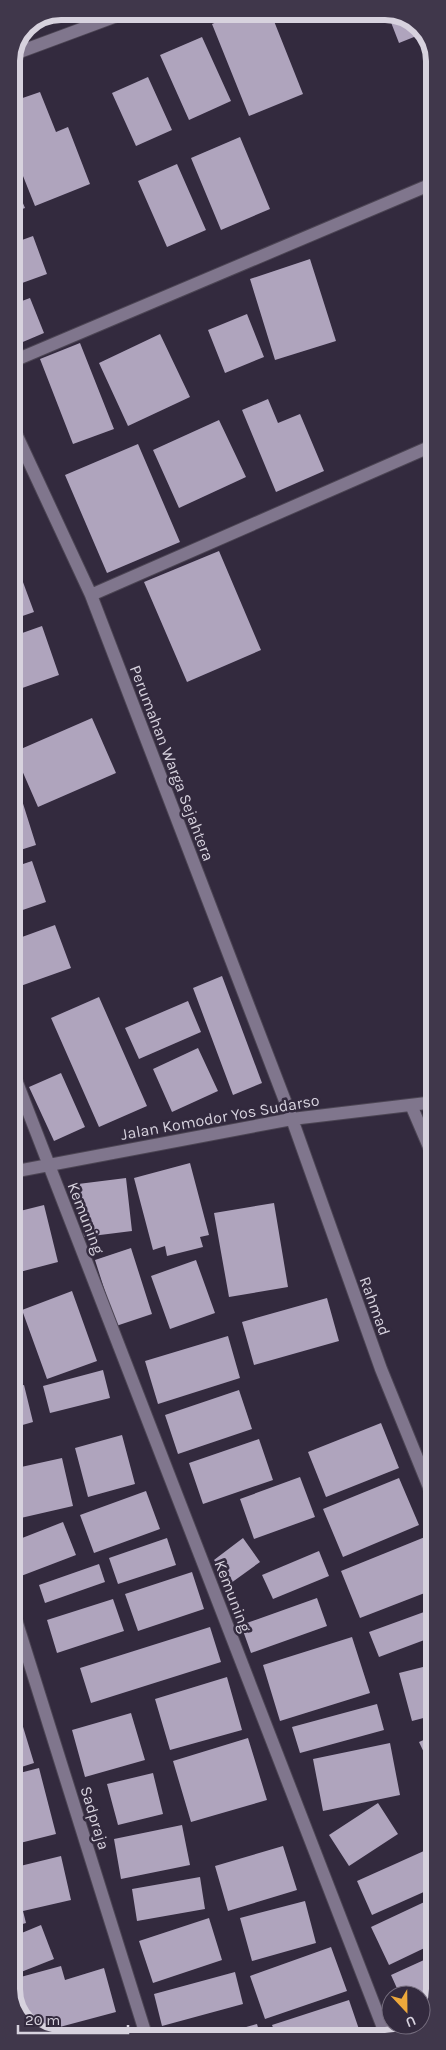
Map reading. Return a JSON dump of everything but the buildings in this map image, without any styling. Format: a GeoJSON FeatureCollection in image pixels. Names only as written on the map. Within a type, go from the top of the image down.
{"type":"FeatureCollection","features":[{"type":"Feature","properties":{"kind":"street"},"geometry":{"type":"LineString","coordinates":[[21,51],[106,20]]}},
{"type":"Feature","properties":{"kind":"street"},"geometry":{"type":"LineString","coordinates":[[20,358],[426,187]]}},
{"type":"Feature","properties":{"kind":"street","name":"Perumahan Warga Sejahtera"},"geometry":{"type":"LineString","coordinates":[[20,442],[91,595],[292,1119]]}},
{"type":"Feature","properties":{"kind":"street"},"geometry":{"type":"LineString","coordinates":[[91,595],[426,448]]}},
{"type":"Feature","properties":{"kind":"street","name":"Kemuning"},"geometry":{"type":"LineString","coordinates":[[20,1089],[384,2030]]}},
{"type":"Feature","properties":{"kind":"street","name":"Jalan Komodor Yos Sudarso"},"geometry":{"type":"LineString","coordinates":[[20,1170],[292,1119],[426,1103]]}},
{"type":"Feature","properties":{"kind":"street"},"geometry":{"type":"LineString","coordinates":[[411,1105],[426,1142]]}},
{"type":"Feature","properties":{"kind":"street","name":"Rahmad"},"geometry":{"type":"LineString","coordinates":[[292,1119],[381,1370],[426,1480]]}},
{"type":"Feature","properties":{"kind":"street","name":"Sadpraja"},"geometry":{"type":"LineString","coordinates":[[20,1633],[144,2030]]}}]}
